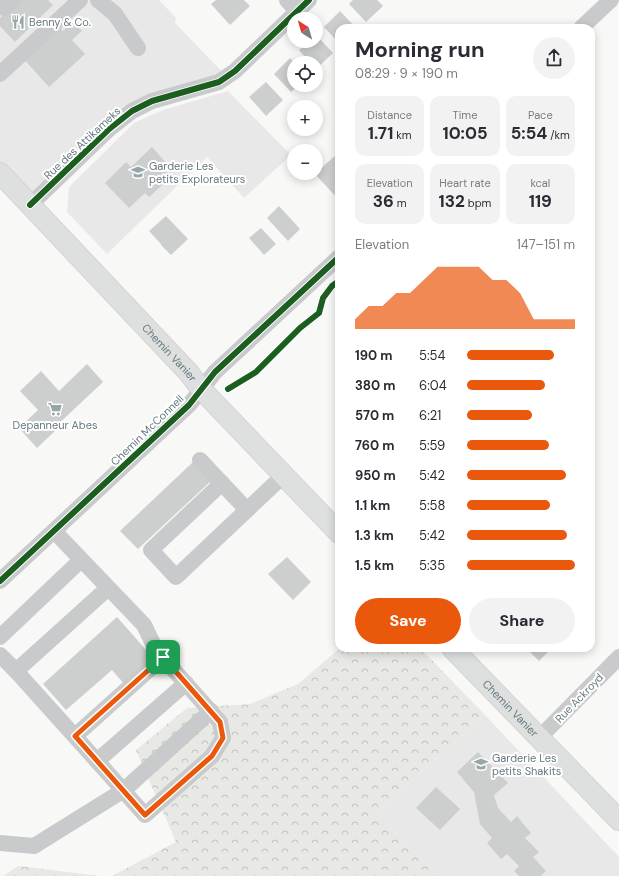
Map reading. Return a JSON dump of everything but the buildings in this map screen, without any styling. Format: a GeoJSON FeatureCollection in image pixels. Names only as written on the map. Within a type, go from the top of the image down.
{"type":"FeatureCollection","features":[{"type":"Feature","properties":{"kind":"main road","name":"Chemin Vanier"},"geometry":{"type":"LineString","coordinates":[[0,174],[189,374],[201,389],[335,529]]}},
{"type":"Feature","properties":{"kind":"main road","name":"Chemin Vanier"},"geometry":{"type":"LineString","coordinates":[[456,652],[619,820]]}},
{"type":"Feature","properties":{"kind":"street"},"geometry":{"type":"LineString","coordinates":[[0,5],[4,8],[13,0]]}},
{"type":"Feature","properties":{"kind":"street"},"geometry":{"type":"LineString","coordinates":[[0,74],[80,0]]}},
{"type":"Feature","properties":{"kind":"street"},"geometry":{"type":"LineString","coordinates":[[98,0],[115,14],[138,48]]}},
{"type":"Feature","properties":{"kind":"street"},"geometry":{"type":"LineString","coordinates":[[585,24],[611,0]]}},
{"type":"Feature","properties":{"kind":"street","name":"Rue des Attikameks"},"geometry":{"type":"LineString","coordinates":[[30,204],[108,130],[132,111],[152,101],[219,82],[235,70],[298,4]]}},
{"type":"Feature","properties":{"kind":"street","name":"Chemin McConnell"},"geometry":{"type":"LineString","coordinates":[[0,581],[189,405],[215,372],[335,260]]}},
{"type":"Feature","properties":{"kind":"street"},"geometry":{"type":"LineString","coordinates":[[200,460],[247,510]]}},
{"type":"Feature","properties":{"kind":"street"},"geometry":{"type":"LineString","coordinates":[[222,483],[151,550],[176,577],[284,475]]}},
{"type":"Feature","properties":{"kind":"street"},"geometry":{"type":"LineString","coordinates":[[0,655],[124,790],[145,815],[212,756],[223,738],[220,722],[156,650],[144,625],[54,531]]}},
{"type":"Feature","properties":{"kind":"street"},"geometry":{"type":"LineString","coordinates":[[0,637],[81,560]]}},
{"type":"Feature","properties":{"kind":"street"},"geometry":{"type":"LineString","coordinates":[[16,671],[108,588]]}},
{"type":"Feature","properties":{"kind":"street"},"geometry":{"type":"LineString","coordinates":[[75,736],[163,657]]}},
{"type":"Feature","properties":{"kind":"street","name":"Rue Ackroyd"},"geometry":{"type":"LineString","coordinates":[[539,738],[619,657]]}},
{"type":"Feature","properties":{"kind":"street"},"geometry":{"type":"LineString","coordinates":[[97,761],[186,683]]}},
{"type":"Feature","properties":{"kind":"street"},"geometry":{"type":"LineString","coordinates":[[0,843],[34,846],[124,790],[211,711]]}},
{"type":"Feature","properties":{"kind":"shaded area"},"geometry":{"type":"Polygon","coordinates":[[[0,0],[159,0],[176,18],[175,23],[227,77],[152,101],[30,205],[0,173],[0,0]]]}},
{"type":"Feature","properties":{"kind":"shaded area","name":"Garderie Les petits Explorateurs"},"geometry":{"type":"Polygon","coordinates":[[[228,91],[287,151],[287,159],[244,198],[207,157],[107,254],[67,212],[69,187],[134,123],[163,110],[228,91]]]}},
{"type":"Feature","properties":{"kind":"shaded area","name":"Garderie Les petits Shakits"},"geometry":{"type":"Polygon","coordinates":[[[485,715],[619,857],[619,876],[437,876],[377,812],[485,715]]]}},
{"type":"Feature","properties":{"kind":"green space"},"geometry":{"type":"Polygon","coordinates":[[[335,652],[424,652],[485,715],[377,812],[437,876],[112,876],[176,842],[136,750],[187,708],[250,704],[298,684],[335,652]]]}},
{"type":"Feature","properties":{"kind":"green space"},"geometry":{"type":"Polygon","coordinates":[[[18,866],[100,876],[3,876],[18,866]]]}},
{"type":"Feature","properties":{"kind":"cycle path"},"geometry":{"type":"LineString","coordinates":[[30,205],[108,130],[132,111],[152,101],[219,82],[235,71],[309,0]]}},
{"type":"Feature","properties":{"kind":"cycle path"},"geometry":{"type":"LineString","coordinates":[[0,581],[189,405],[215,372],[335,261]]}},
{"type":"Feature","properties":{"kind":"cycle path"},"geometry":{"type":"LineString","coordinates":[[228,389],[256,372],[300,328],[319,313],[323,298],[335,284]]}},
{"type":"Feature","properties":{"kind":"place","name":"Benny & Co."},"geometry":{"type":"Point","coordinates":[18,22]}},
{"type":"Feature","properties":{"kind":"place","name":"Garderie Les petits Explorateurs"},"geometry":{"type":"Point","coordinates":[138,172]}},
{"type":"Feature","properties":{"kind":"place","name":"Depanneur Abes"},"geometry":{"type":"Point","coordinates":[55,409]}},
{"type":"Feature","properties":{"kind":"place","name":"Garderie Les petits Shakits"},"geometry":{"type":"Point","coordinates":[481,764]}},
{"type":"Feature","properties":{"kind":"route"},"geometry":{"type":"LineString","coordinates":[[163,657],[220,722],[223,738],[212,756],[145,815],[75,736],[163,657]]}}]}
